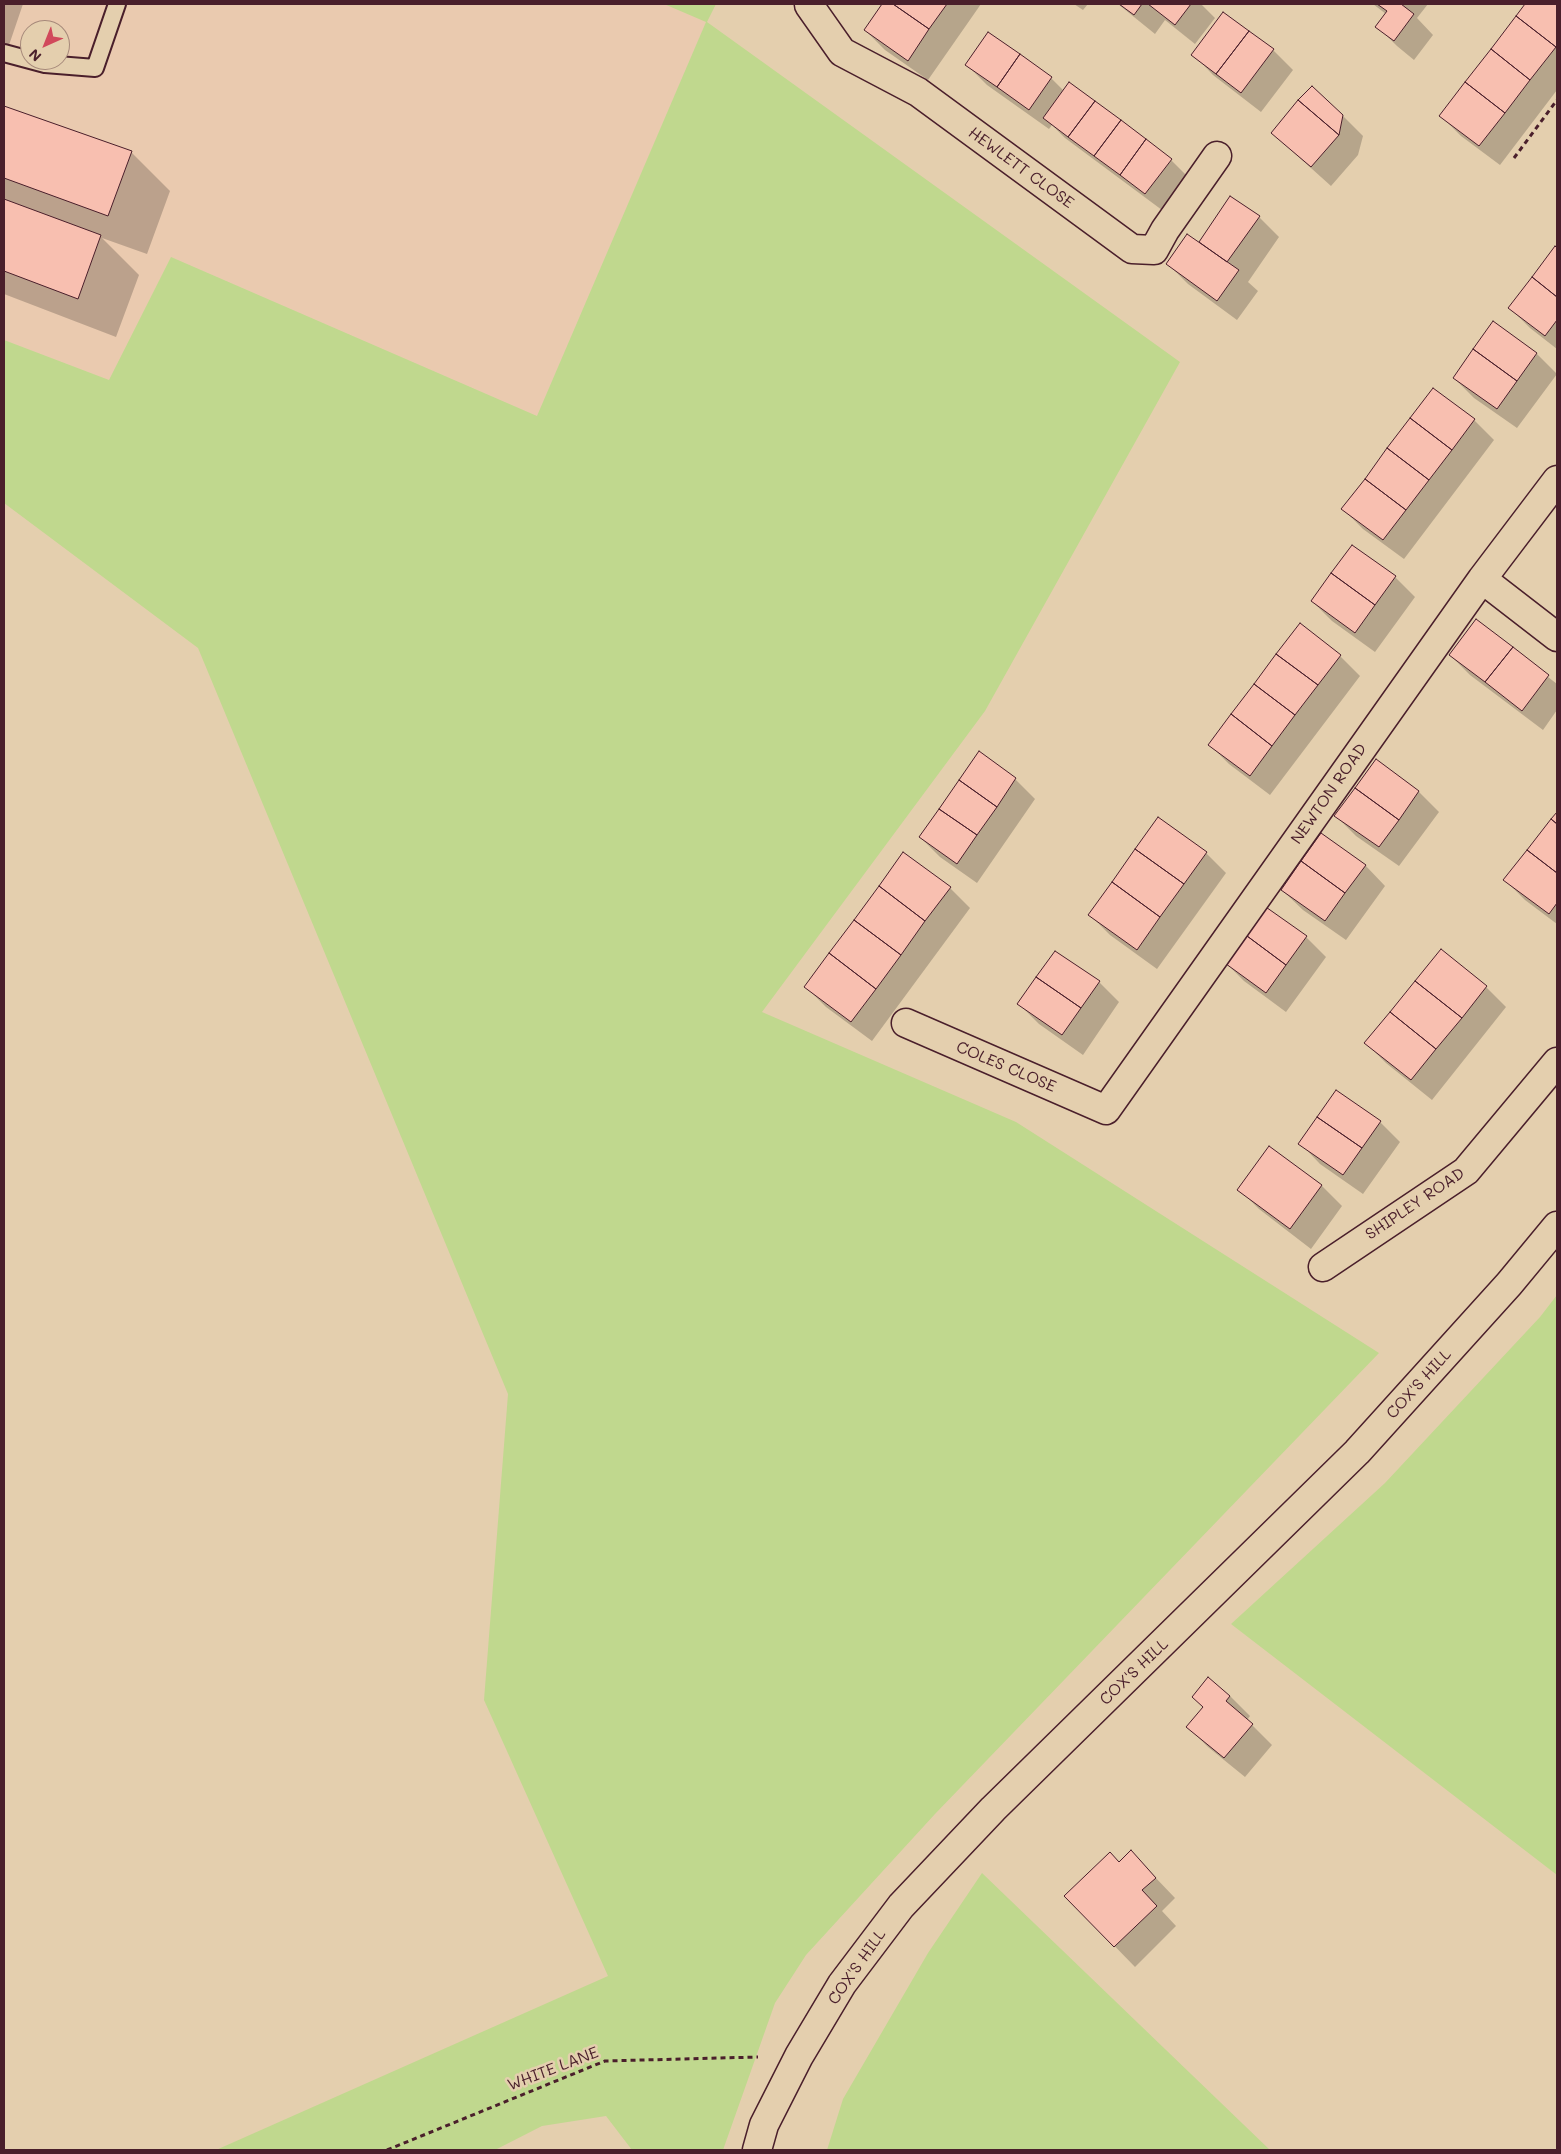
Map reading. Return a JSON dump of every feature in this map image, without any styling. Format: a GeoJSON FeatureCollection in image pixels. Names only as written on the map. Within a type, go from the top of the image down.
{"type":"FeatureCollection","features":[{"type":"Feature","properties":{"kind":"street","name":"HEWLETT CLOSE"},"geometry":{"type":"LineString","coordinates":[[810,4],[842,52],[918,92],[1132,249],[1154,250],[1165,230],[1217,156]]}},
{"type":"Feature","properties":{"kind":"street","name":"NEWTON ROAD"},"geometry":{"type":"LineString","coordinates":[[1106,1110],[1482,579],[1557,480]]}},
{"type":"Feature","properties":{"kind":"street"},"geometry":{"type":"LineString","coordinates":[[1482,579],[1557,636]]}},
{"type":"Feature","properties":{"kind":"street","name":"COLES CLOSE"},"geometry":{"type":"LineString","coordinates":[[906,1023],[1106,1110]]}},
{"type":"Feature","properties":{"kind":"street","name":"SHIPLEY ROAD"},"geometry":{"type":"LineString","coordinates":[[1323,1267],[1466,1171],[1557,1062]]}},
{"type":"Feature","properties":{"kind":"street","name":"COX'S HILL"},"geometry":{"type":"LineString","coordinates":[[757,2150],[764,2125],[799,2056],[842,1984],[901,1906],[993,1809],[1357,1452],[1509,1284],[1557,1226]]}},
{"type":"Feature","properties":{"kind":"lane"},"geometry":{"type":"LineString","coordinates":[[4,53],[45,64],[95,68],[117,4]]}},
{"type":"Feature","properties":{"kind":"path"},"geometry":{"type":"LineString","coordinates":[[1514,158],[1557,100]]}},
{"type":"Feature","properties":{"kind":"path","name":"WHITE LANE"},"geometry":{"type":"LineString","coordinates":[[387,2150],[605,2061],[799,2056]]}},
{"type":"Feature","properties":{"kind":"shaded area"},"geometry":{"type":"Polygon","coordinates":[[[4,4],[716,4],[706,22],[537,416],[171,257],[109,380],[4,340],[4,4]]]}},
{"type":"Feature","properties":{"kind":"green space"},"geometry":{"type":"Polygon","coordinates":[[[664,4],[716,4],[707,22],[1180,362],[985,711],[762,1012],[1016,1122],[1379,1353],[935,1814],[806,1955],[775,2003],[723,2150],[632,2150],[606,2116],[542,2126],[495,2150],[216,2150],[608,1976],[484,1700],[508,1394],[198,648],[4,503],[4,340],[109,380],[171,257],[537,416],[706,22],[664,4]]]}},
{"type":"Feature","properties":{"kind":"green space"},"geometry":{"type":"Polygon","coordinates":[[[1557,1295],[1557,1875],[1231,1624],[1385,1483],[1540,1317],[1557,1295]]]}},
{"type":"Feature","properties":{"kind":"green space"},"geometry":{"type":"Polygon","coordinates":[[[982,1873],[1270,2150],[827,2150],[843,2099],[928,1953],[982,1873]]]}},
{"type":"Feature","properties":{"kind":"building"},"geometry":{"type":"Polygon","coordinates":[[[882,4],[893,4],[929,29],[908,61],[864,30],[882,4]]]}},
{"type":"Feature","properties":{"kind":"building"},"geometry":{"type":"Polygon","coordinates":[[[893,4],[947,4],[929,29],[893,4]]]}},
{"type":"Feature","properties":{"kind":"building"},"geometry":{"type":"Polygon","coordinates":[[[1119,4],[1142,4],[1134,15],[1119,4]]]}},
{"type":"Feature","properties":{"kind":"building"},"geometry":{"type":"Polygon","coordinates":[[[1148,4],[1191,4],[1175,25],[1148,4]]]}},
{"type":"Feature","properties":{"kind":"building"},"geometry":{"type":"Polygon","coordinates":[[[1377,4],[1401,4],[1414,14],[1394,41],[1375,27],[1387,11],[1377,4]]]}},
{"type":"Feature","properties":{"kind":"building"},"geometry":{"type":"Polygon","coordinates":[[[1525,4],[1557,4],[1556,47],[1516,16],[1525,4]]]}},
{"type":"Feature","properties":{"kind":"building"},"geometry":{"type":"Polygon","coordinates":[[[1223,12],[1249,31],[1216,74],[1191,55],[1223,12]]]}},
{"type":"Feature","properties":{"kind":"building"},"geometry":{"type":"Polygon","coordinates":[[[1516,16],[1556,47],[1530,80],[1491,49],[1516,16]]]}},
{"type":"Feature","properties":{"kind":"building"},"geometry":{"type":"Polygon","coordinates":[[[1249,31],[1274,49],[1241,93],[1216,74],[1249,31]]]}},
{"type":"Feature","properties":{"kind":"building"},"geometry":{"type":"Polygon","coordinates":[[[988,32],[1020,54],[997,87],[965,65],[988,32]]]}},
{"type":"Feature","properties":{"kind":"building"},"geometry":{"type":"Polygon","coordinates":[[[1491,49],[1530,80],[1505,113],[1465,82],[1491,49]]]}},
{"type":"Feature","properties":{"kind":"building"},"geometry":{"type":"Polygon","coordinates":[[[1020,54],[1052,77],[1029,110],[997,87],[1020,54]]]}},
{"type":"Feature","properties":{"kind":"building"},"geometry":{"type":"Polygon","coordinates":[[[1069,82],[1095,101],[1068,137],[1043,118],[1069,82]]]}},
{"type":"Feature","properties":{"kind":"building"},"geometry":{"type":"Polygon","coordinates":[[[1465,82],[1505,113],[1479,146],[1439,116],[1465,82]]]}},
{"type":"Feature","properties":{"kind":"building"},"geometry":{"type":"Polygon","coordinates":[[[1312,86],[1343,115],[1339,135],[1298,100],[1312,86]]]}},
{"type":"Feature","properties":{"kind":"building"},"geometry":{"type":"Polygon","coordinates":[[[1298,100],[1339,135],[1311,167],[1271,133],[1298,100]]]}},
{"type":"Feature","properties":{"kind":"building"},"geometry":{"type":"Polygon","coordinates":[[[1095,101],[1121,120],[1094,156],[1068,137],[1095,101]]]}},
{"type":"Feature","properties":{"kind":"building"},"geometry":{"type":"Polygon","coordinates":[[[4,106],[132,151],[108,216],[4,178],[4,106]]]}},
{"type":"Feature","properties":{"kind":"building"},"geometry":{"type":"Polygon","coordinates":[[[1121,120],[1146,139],[1120,175],[1094,156],[1121,120]]]}},
{"type":"Feature","properties":{"kind":"building"},"geometry":{"type":"Polygon","coordinates":[[[1146,139],[1172,159],[1145,194],[1120,175],[1146,139]]]}},
{"type":"Feature","properties":{"kind":"building"},"geometry":{"type":"Polygon","coordinates":[[[1230,196],[1260,216],[1227,262],[1199,242],[1230,196]]]}},
{"type":"Feature","properties":{"kind":"building"},"geometry":{"type":"Polygon","coordinates":[[[4,199],[101,235],[78,299],[4,271],[4,199]]]}},
{"type":"Feature","properties":{"kind":"building"},"geometry":{"type":"Polygon","coordinates":[[[1187,234],[1239,270],[1217,301],[1166,264],[1187,234]]]}},
{"type":"Feature","properties":{"kind":"building"},"geometry":{"type":"Polygon","coordinates":[[[1555,246],[1557,248],[1557,297],[1532,277],[1555,246]]]}},
{"type":"Feature","properties":{"kind":"building"},"geometry":{"type":"Polygon","coordinates":[[[1532,277],[1557,297],[1557,320],[1545,336],[1508,308],[1532,277]]]}},
{"type":"Feature","properties":{"kind":"building"},"geometry":{"type":"Polygon","coordinates":[[[1493,321],[1537,353],[1517,381],[1473,349],[1493,321]]]}},
{"type":"Feature","properties":{"kind":"building"},"geometry":{"type":"Polygon","coordinates":[[[1473,349],[1517,381],[1497,409],[1453,378],[1473,349]]]}},
{"type":"Feature","properties":{"kind":"building"},"geometry":{"type":"Polygon","coordinates":[[[1433,388],[1475,419],[1452,450],[1410,418],[1433,388]]]}},
{"type":"Feature","properties":{"kind":"building"},"geometry":{"type":"Polygon","coordinates":[[[1410,418],[1452,450],[1429,480],[1387,448],[1410,418]]]}},
{"type":"Feature","properties":{"kind":"building"},"geometry":{"type":"Polygon","coordinates":[[[1387,448],[1429,480],[1406,510],[1365,479],[1387,448]]]}},
{"type":"Feature","properties":{"kind":"building"},"geometry":{"type":"Polygon","coordinates":[[[1365,479],[1406,510],[1383,540],[1341,509],[1365,479]]]}},
{"type":"Feature","properties":{"kind":"building"},"geometry":{"type":"Polygon","coordinates":[[[1352,545],[1396,576],[1375,605],[1331,573],[1352,545]]]}},
{"type":"Feature","properties":{"kind":"building"},"geometry":{"type":"Polygon","coordinates":[[[1331,573],[1375,605],[1355,633],[1311,601],[1331,573]]]}},
{"type":"Feature","properties":{"kind":"building"},"geometry":{"type":"Polygon","coordinates":[[[1476,619],[1513,647],[1485,682],[1449,655],[1476,619]]]}},
{"type":"Feature","properties":{"kind":"building"},"geometry":{"type":"Polygon","coordinates":[[[1300,623],[1341,655],[1318,685],[1276,654],[1300,623]]]}},
{"type":"Feature","properties":{"kind":"building"},"geometry":{"type":"Polygon","coordinates":[[[1513,647],[1549,675],[1522,711],[1485,682],[1513,647]]]}},
{"type":"Feature","properties":{"kind":"building"},"geometry":{"type":"Polygon","coordinates":[[[1276,654],[1318,685],[1295,715],[1254,684],[1276,654]]]}},
{"type":"Feature","properties":{"kind":"building"},"geometry":{"type":"Polygon","coordinates":[[[1254,684],[1295,715],[1272,746],[1231,714],[1254,684]]]}},
{"type":"Feature","properties":{"kind":"building"},"geometry":{"type":"Polygon","coordinates":[[[1231,714],[1272,746],[1250,776],[1208,745],[1231,714]]]}},
{"type":"Feature","properties":{"kind":"building"},"geometry":{"type":"Polygon","coordinates":[[[979,751],[1016,778],[997,807],[959,780],[979,751]]]}},
{"type":"Feature","properties":{"kind":"building"},"geometry":{"type":"Polygon","coordinates":[[[1376,759],[1419,791],[1399,820],[1355,788],[1376,759]]]}},
{"type":"Feature","properties":{"kind":"building"},"geometry":{"type":"Polygon","coordinates":[[[959,780],[997,807],[977,835],[939,809],[959,780]]]}},
{"type":"Feature","properties":{"kind":"building"},"geometry":{"type":"Polygon","coordinates":[[[1355,788],[1399,820],[1379,847],[1334,816],[1355,788]]]}},
{"type":"Feature","properties":{"kind":"building"},"geometry":{"type":"Polygon","coordinates":[[[939,809],[977,835],[957,864],[919,837],[939,809]]]}},
{"type":"Feature","properties":{"kind":"building"},"geometry":{"type":"Polygon","coordinates":[[[1557,812],[1557,824],[1551,819],[1557,812]]]}},
{"type":"Feature","properties":{"kind":"building"},"geometry":{"type":"Polygon","coordinates":[[[1158,817],[1207,852],[1184,884],[1135,849],[1158,817]]]}},
{"type":"Feature","properties":{"kind":"building"},"geometry":{"type":"Polygon","coordinates":[[[1551,819],[1557,824],[1557,873],[1527,850],[1551,819]]]}},
{"type":"Feature","properties":{"kind":"building"},"geometry":{"type":"Polygon","coordinates":[[[1321,833],[1366,865],[1345,893],[1301,861],[1321,833]]]}},
{"type":"Feature","properties":{"kind":"building"},"geometry":{"type":"Polygon","coordinates":[[[1135,849],[1184,884],[1160,917],[1112,882],[1135,849]]]}},
{"type":"Feature","properties":{"kind":"building"},"geometry":{"type":"Polygon","coordinates":[[[1527,850],[1557,873],[1557,903],[1549,914],[1503,880],[1527,850]]]}},
{"type":"Feature","properties":{"kind":"building"},"geometry":{"type":"Polygon","coordinates":[[[903,852],[951,887],[925,921],[879,886],[903,852]]]}},
{"type":"Feature","properties":{"kind":"building"},"geometry":{"type":"Polygon","coordinates":[[[1301,861],[1345,893],[1325,921],[1281,890],[1301,861]]]}},
{"type":"Feature","properties":{"kind":"building"},"geometry":{"type":"Polygon","coordinates":[[[1112,882],[1160,917],[1137,950],[1088,915],[1112,882]]]}},
{"type":"Feature","properties":{"kind":"building"},"geometry":{"type":"Polygon","coordinates":[[[879,886],[925,921],[901,955],[854,920],[879,886]]]}},
{"type":"Feature","properties":{"kind":"building"},"geometry":{"type":"Polygon","coordinates":[[[1263,905],[1307,936],[1286,965],[1243,933],[1263,905]]]}},
{"type":"Feature","properties":{"kind":"building"},"geometry":{"type":"Polygon","coordinates":[[[854,920],[901,955],[876,989],[829,953],[854,920]]]}},
{"type":"Feature","properties":{"kind":"building"},"geometry":{"type":"Polygon","coordinates":[[[1243,933],[1286,965],[1266,993],[1222,961],[1243,933]]]}},
{"type":"Feature","properties":{"kind":"building"},"geometry":{"type":"Polygon","coordinates":[[[1441,949],[1487,986],[1462,1018],[1415,981],[1441,949]]]}},
{"type":"Feature","properties":{"kind":"building"},"geometry":{"type":"Polygon","coordinates":[[[1055,951],[1100,981],[1081,1008],[1036,977],[1055,951]]]}},
{"type":"Feature","properties":{"kind":"building"},"geometry":{"type":"Polygon","coordinates":[[[829,953],[876,989],[851,1022],[804,987],[829,953]]]}},
{"type":"Feature","properties":{"kind":"building"},"geometry":{"type":"Polygon","coordinates":[[[1036,977],[1081,1008],[1062,1035],[1017,1004],[1036,977]]]}},
{"type":"Feature","properties":{"kind":"building"},"geometry":{"type":"Polygon","coordinates":[[[1415,981],[1462,1018],[1436,1049],[1390,1012],[1415,981]]]}},
{"type":"Feature","properties":{"kind":"building"},"geometry":{"type":"Polygon","coordinates":[[[1390,1012],[1436,1049],[1411,1080],[1364,1043],[1390,1012]]]}},
{"type":"Feature","properties":{"kind":"building"},"geometry":{"type":"Polygon","coordinates":[[[1336,1090],[1381,1121],[1362,1148],[1317,1117],[1336,1090]]]}},
{"type":"Feature","properties":{"kind":"building"},"geometry":{"type":"Polygon","coordinates":[[[1317,1117],[1362,1148],[1343,1175],[1298,1144],[1317,1117]]]}},
{"type":"Feature","properties":{"kind":"building"},"geometry":{"type":"Polygon","coordinates":[[[1269,1146],[1322,1185],[1290,1229],[1237,1190],[1269,1146]]]}},
{"type":"Feature","properties":{"kind":"building"},"geometry":{"type":"Polygon","coordinates":[[[1208,1677],[1230,1696],[1226,1701],[1253,1724],[1224,1758],[1186,1727],[1203,1707],[1192,1697],[1208,1677]]]}},
{"type":"Feature","properties":{"kind":"building"},"geometry":{"type":"Polygon","coordinates":[[[1131,1850],[1156,1878],[1142,1890],[1157,1906],[1114,1947],[1064,1896],[1110,1852],[1119,1862],[1131,1850]]]}}]}
